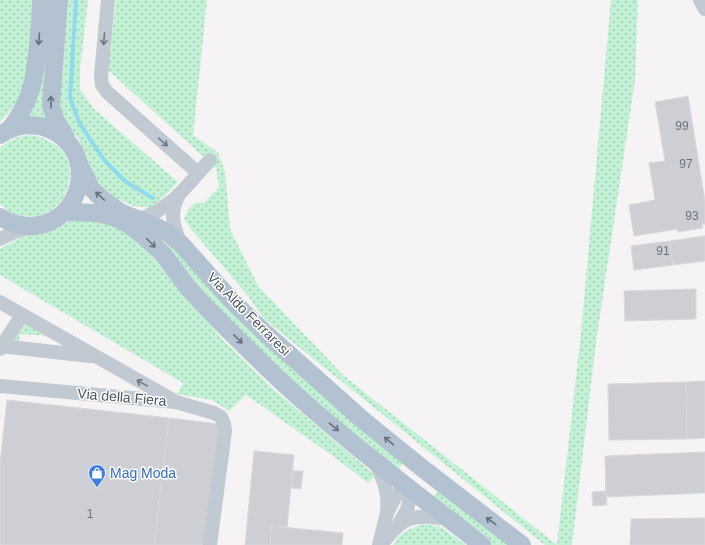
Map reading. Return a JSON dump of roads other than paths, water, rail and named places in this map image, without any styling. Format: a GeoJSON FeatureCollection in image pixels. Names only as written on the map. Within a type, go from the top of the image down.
{"type":"FeatureCollection","features":[{"type":"Feature","properties":{"kind":"main road","name":"Via Aldo Ferraresi"},"geometry":{"type":"LineString","coordinates":[[5,132],[22,113],[33,84],[40,32],[41,0]]}},
{"type":"Feature","properties":{"kind":"main road","name":"Via Aldo Ferraresi"},"geometry":{"type":"LineString","coordinates":[[58,0],[51,105],[55,119],[92,188],[120,212],[169,234],[182,246],[231,300],[263,331],[364,421],[522,545]]}},
{"type":"Feature","properties":{"kind":"main road","name":"Via Aldo Ferraresi"},"geometry":{"type":"LineString","coordinates":[[0,217],[16,225],[25,226],[37,226],[53,220],[65,212],[72,204],[80,183],[80,174],[76,157],[64,139],[56,133],[45,128],[32,125],[20,126],[5,132]]}},
{"type":"Feature","properties":{"kind":"main road","name":"Via Aldo Ferraresi"},"geometry":{"type":"LineString","coordinates":[[65,212],[94,212],[110,216],[128,224],[148,239],[161,252],[192,292],[300,399],[375,462],[482,545]]}},
{"type":"Feature","properties":{"kind":"main road"},"geometry":{"type":"LineString","coordinates":[[408,487],[422,468]]}},
{"type":"Feature","properties":{"kind":"street"},"geometry":{"type":"LineString","coordinates":[[108,0],[100,76],[102,85],[107,92],[198,173]]}},
{"type":"Feature","properties":{"kind":"street"},"geometry":{"type":"LineString","coordinates":[[700,0],[705,9]]}},
{"type":"Feature","properties":{"kind":"street"},"geometry":{"type":"LineString","coordinates":[[182,246],[175,228],[173,214],[175,201],[210,160]]}},
{"type":"Feature","properties":{"kind":"street"},"geometry":{"type":"LineString","coordinates":[[138,219],[157,211],[179,195]]}},
{"type":"Feature","properties":{"kind":"street"},"geometry":{"type":"LineString","coordinates":[[0,240],[19,230],[37,226]]}},
{"type":"Feature","properties":{"kind":"street","name":"Via della Fiera"},"geometry":{"type":"LineString","coordinates":[[0,302],[176,402]]}},
{"type":"Feature","properties":{"kind":"street","name":"Via della Fiera"},"geometry":{"type":"LineString","coordinates":[[22,315],[1,348],[96,357]]}},
{"type":"Feature","properties":{"kind":"street","name":"Via della Fiera"},"geometry":{"type":"LineString","coordinates":[[0,386],[176,402]]}},
{"type":"Feature","properties":{"kind":"street"},"geometry":{"type":"LineString","coordinates":[[176,402],[214,413],[221,417],[224,424],[225,431],[210,545]]}},
{"type":"Feature","properties":{"kind":"street"},"geometry":{"type":"LineString","coordinates":[[375,462],[383,479],[388,502],[380,545]]}},
{"type":"Feature","properties":{"kind":"street"},"geometry":{"type":"LineString","coordinates":[[380,545],[400,522],[407,510],[410,501],[408,487],[396,496],[387,513]]}},
{"type":"Feature","properties":{"kind":"street"},"geometry":{"type":"LineString","coordinates":[[400,522],[416,517],[427,516],[448,519]]}},
{"type":"Feature","properties":{"kind":"waterway"},"geometry":{"type":"LineString","coordinates":[[76,0],[70,98],[80,124],[104,160],[126,182],[153,198]]}},
{"type":"Feature","properties":{"kind":"place","name":"Mag Moda"},"geometry":{"type":"Point","coordinates":[97,488]}}]}
